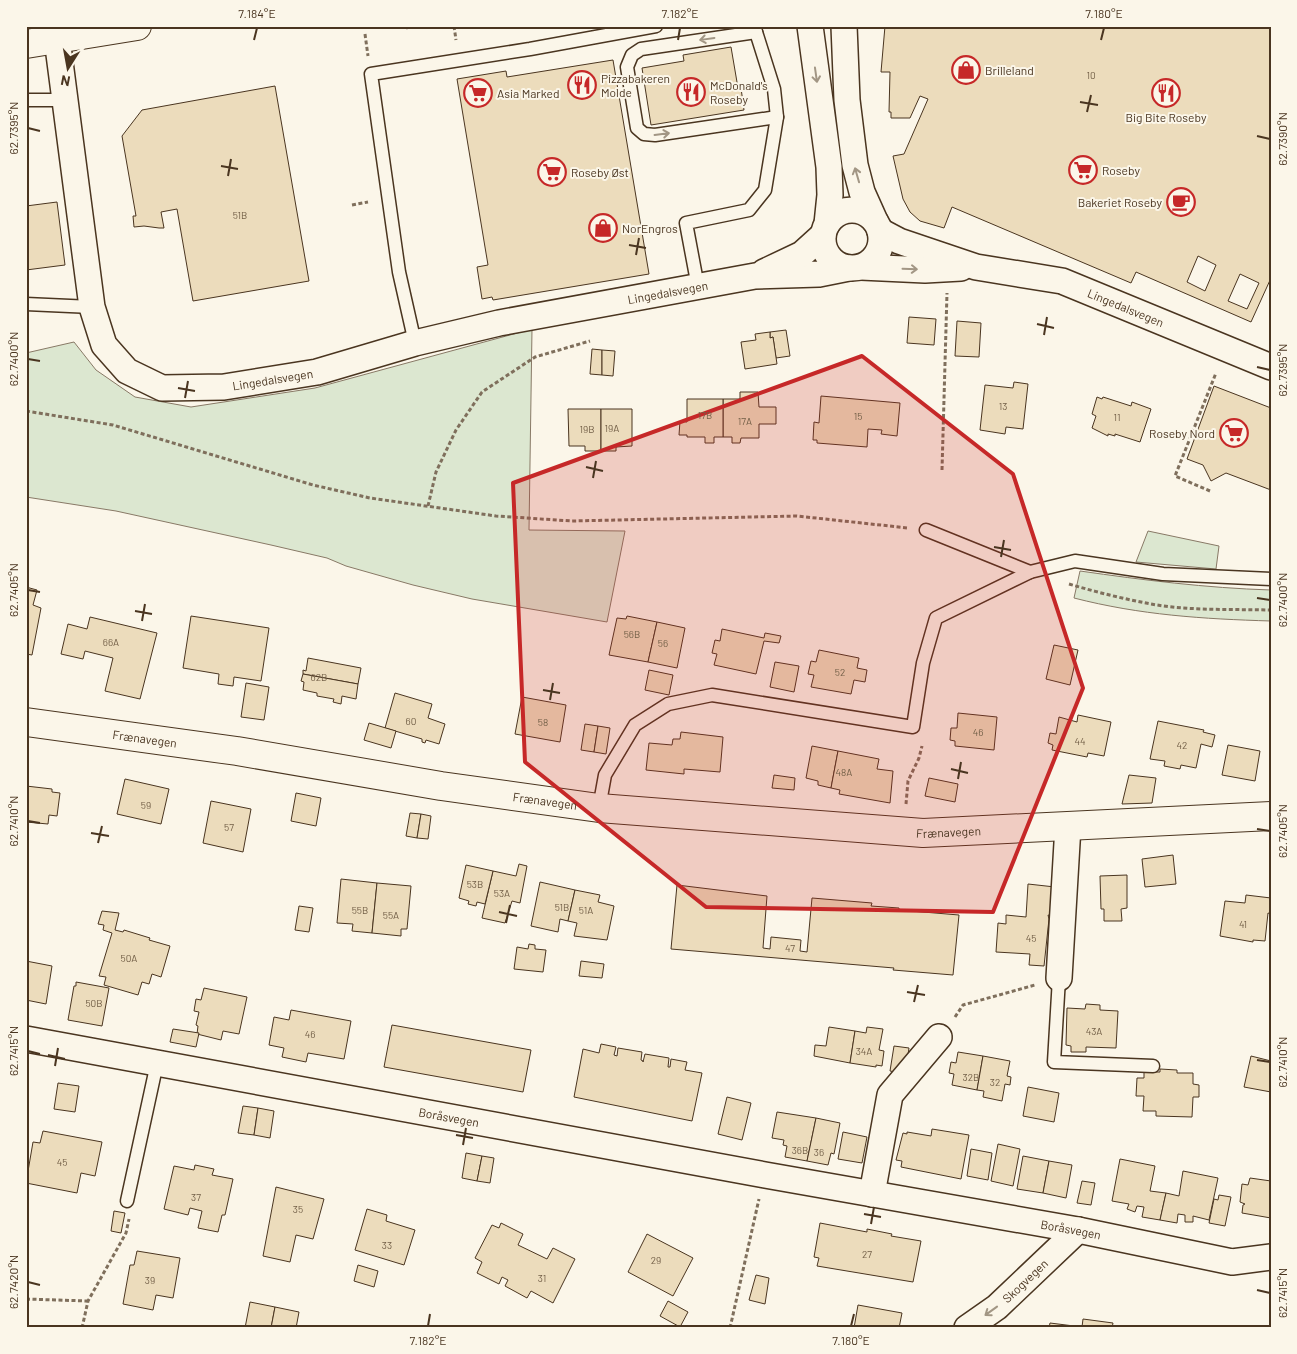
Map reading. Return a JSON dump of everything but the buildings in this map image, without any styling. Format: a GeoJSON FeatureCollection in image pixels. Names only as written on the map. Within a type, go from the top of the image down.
{"type":"FeatureCollection","features":[{"type":"Feature","properties":{"kind":"main road"},"geometry":{"type":"LineString","coordinates":[[26,44],[137,26]]}},
{"type":"Feature","properties":{"kind":"main road","name":"Frænavegen"},"geometry":{"type":"LineString","coordinates":[[26,722],[237,751],[441,786],[599,808],[923,833],[1271,816]]}},
{"type":"Feature","properties":{"kind":"street"},"geometry":{"type":"LineString","coordinates":[[810,26],[829,167],[830,195],[823,246],[829,257],[838,265],[855,268],[871,261],[878,252],[881,241],[877,226],[862,192],[855,165],[847,100],[844,26]]}},
{"type":"Feature","properties":{"kind":"street","name":"Lingedalsvegen"},"geometry":{"type":"LineString","coordinates":[[57,39],[92,307],[104,345],[127,371],[162,388],[224,387],[317,372],[415,343],[500,323],[755,276],[819,274],[855,268],[925,270],[976,267]]}},
{"type":"Feature","properties":{"kind":"street"},"geometry":{"type":"LineString","coordinates":[[825,229],[835,215],[857,210],[867,214],[877,226]]}},
{"type":"Feature","properties":{"kind":"street","name":"Lingedalsvegen"},"geometry":{"type":"LineString","coordinates":[[877,226],[899,241],[976,267],[1062,281],[1271,367]]}},
{"type":"Feature","properties":{"kind":"street","name":"Lingedalsvegen"},"geometry":{"type":"LineString","coordinates":[[755,276],[802,254],[825,229]]}},
{"type":"Feature","properties":{"kind":"street"},"geometry":{"type":"LineString","coordinates":[[1059,978],[1068,826]]}},
{"type":"Feature","properties":{"kind":"street"},"geometry":{"type":"LineString","coordinates":[[872,1194],[890,1095],[939,1037]]}},
{"type":"Feature","properties":{"kind":"street","name":"Boråsvegen"},"geometry":{"type":"LineString","coordinates":[[26,1039],[765,1175],[1078,1230],[1232,1262],[1271,1258]]}},
{"type":"Feature","properties":{"kind":"street","name":"Skogvegen"},"geometry":{"type":"LineString","coordinates":[[967,1328],[997,1307],[1078,1230]]}},
{"type":"Feature","properties":{"kind":"lane"},"geometry":{"type":"LineString","coordinates":[[415,343],[399,272],[371,74],[530,49],[656,26]]}},
{"type":"Feature","properties":{"kind":"lane"},"geometry":{"type":"LineString","coordinates":[[698,287],[686,222],[749,210],[765,190],[778,117],[774,89],[752,29],[641,49],[632,55],[627,68],[637,128],[644,134],[655,135],[778,117]]}},
{"type":"Feature","properties":{"kind":"lane"},"geometry":{"type":"LineString","coordinates":[[26,100],[65,100]]}},
{"type":"Feature","properties":{"kind":"lane"},"geometry":{"type":"LineString","coordinates":[[26,304],[92,307]]}},
{"type":"Feature","properties":{"kind":"lane"},"geometry":{"type":"LineString","coordinates":[[926,530],[1030,572]]}},
{"type":"Feature","properties":{"kind":"lane"},"geometry":{"type":"LineString","coordinates":[[599,808],[605,775],[635,725],[668,704],[712,695],[913,727],[923,663],[936,618],[1030,572],[1075,561],[1162,574],[1271,579]]}},
{"type":"Feature","properties":{"kind":"lane"},"geometry":{"type":"LineString","coordinates":[[1059,978],[1054,1062],[1153,1066]]}},
{"type":"Feature","properties":{"kind":"lane"},"geometry":{"type":"LineString","coordinates":[[127,1201],[157,1063]]}},
{"type":"Feature","properties":{"kind":"path"},"geometry":{"type":"LineString","coordinates":[[942,470],[947,288]]}},
{"type":"Feature","properties":{"kind":"path"},"geometry":{"type":"LineString","coordinates":[[428,506],[436,472],[456,430],[482,392],[535,357],[590,341]]}},
{"type":"Feature","properties":{"kind":"path"},"geometry":{"type":"LineString","coordinates":[[1210,491],[1175,476],[1216,372]]}},
{"type":"Feature","properties":{"kind":"path"},"geometry":{"type":"LineString","coordinates":[[26,411],[113,425],[313,485],[370,498],[496,516],[572,521],[797,516],[926,530]]}},
{"type":"Feature","properties":{"kind":"path"},"geometry":{"type":"LineString","coordinates":[[1030,572],[1092,591],[1153,604],[1204,609],[1271,610]]}},
{"type":"Feature","properties":{"kind":"path"},"geometry":{"type":"LineString","coordinates":[[906,805],[908,781],[919,758],[922,746]]}},
{"type":"Feature","properties":{"kind":"path"},"geometry":{"type":"LineString","coordinates":[[963,1005],[1059,978]]}},
{"type":"Feature","properties":{"kind":"path"},"geometry":{"type":"LineString","coordinates":[[730,1328],[765,1175]]}},
{"type":"Feature","properties":{"kind":"path"},"geometry":{"type":"LineString","coordinates":[[82,1328],[88,1301],[126,1233],[129,1217],[127,1201]]}},
{"type":"Feature","properties":{"kind":"path"},"geometry":{"type":"LineString","coordinates":[[26,1299],[88,1301]]}},
{"type":"Feature","properties":{"kind":"highlighted area"},"geometry":{"type":"Polygon","coordinates":[[[862,356],[1013,474],[1083,688],[993,912],[706,907],[525,762],[513,483],[862,356]]]}},
{"type":"Feature","properties":{"kind":"green space"},"geometry":{"type":"Polygon","coordinates":[[[532,329],[529,530],[625,531],[607,622],[472,599],[413,585],[346,566],[327,558],[271,545],[116,511],[26,497],[26,353],[74,342],[96,370],[135,397],[191,407],[315,388],[532,329]]]}},
{"type":"Feature","properties":{"kind":"green space"},"geometry":{"type":"Polygon","coordinates":[[[1148,531],[1219,546],[1216,569],[1136,562],[1148,531]]]}},
{"type":"Feature","properties":{"kind":"green space"},"geometry":{"type":"Polygon","coordinates":[[[1080,571],[1175,583],[1271,590],[1271,621],[1172,615],[1099,604],[1074,598],[1080,571]]]}},
{"type":"Feature","properties":{"kind":"place","name":"Brilleland"},"geometry":{"type":"Point","coordinates":[966,70]}},
{"type":"Feature","properties":{"kind":"place","name":"Pizzabakeren Molde"},"geometry":{"type":"Point","coordinates":[582,85]}},
{"type":"Feature","properties":{"kind":"place","name":"McDonald's Roseby"},"geometry":{"type":"Point","coordinates":[691,92]}},
{"type":"Feature","properties":{"kind":"place","name":"Asia Marked"},"geometry":{"type":"Point","coordinates":[478,93]}},
{"type":"Feature","properties":{"kind":"place","name":"Big Bite Roseby"},"geometry":{"type":"Point","coordinates":[1166,93]}},
{"type":"Feature","properties":{"kind":"place","name":"Roseby"},"geometry":{"type":"Point","coordinates":[1083,170]}},
{"type":"Feature","properties":{"kind":"place","name":"Roseby Øst"},"geometry":{"type":"Point","coordinates":[552,172]}},
{"type":"Feature","properties":{"kind":"place","name":"Bakeriet Roseby"},"geometry":{"type":"Point","coordinates":[1181,202]}},
{"type":"Feature","properties":{"kind":"place","name":"NorEngros"},"geometry":{"type":"Point","coordinates":[603,228]}},
{"type":"Feature","properties":{"kind":"place","name":"Roseby Nord"},"geometry":{"type":"Point","coordinates":[1234,433]}}]}
